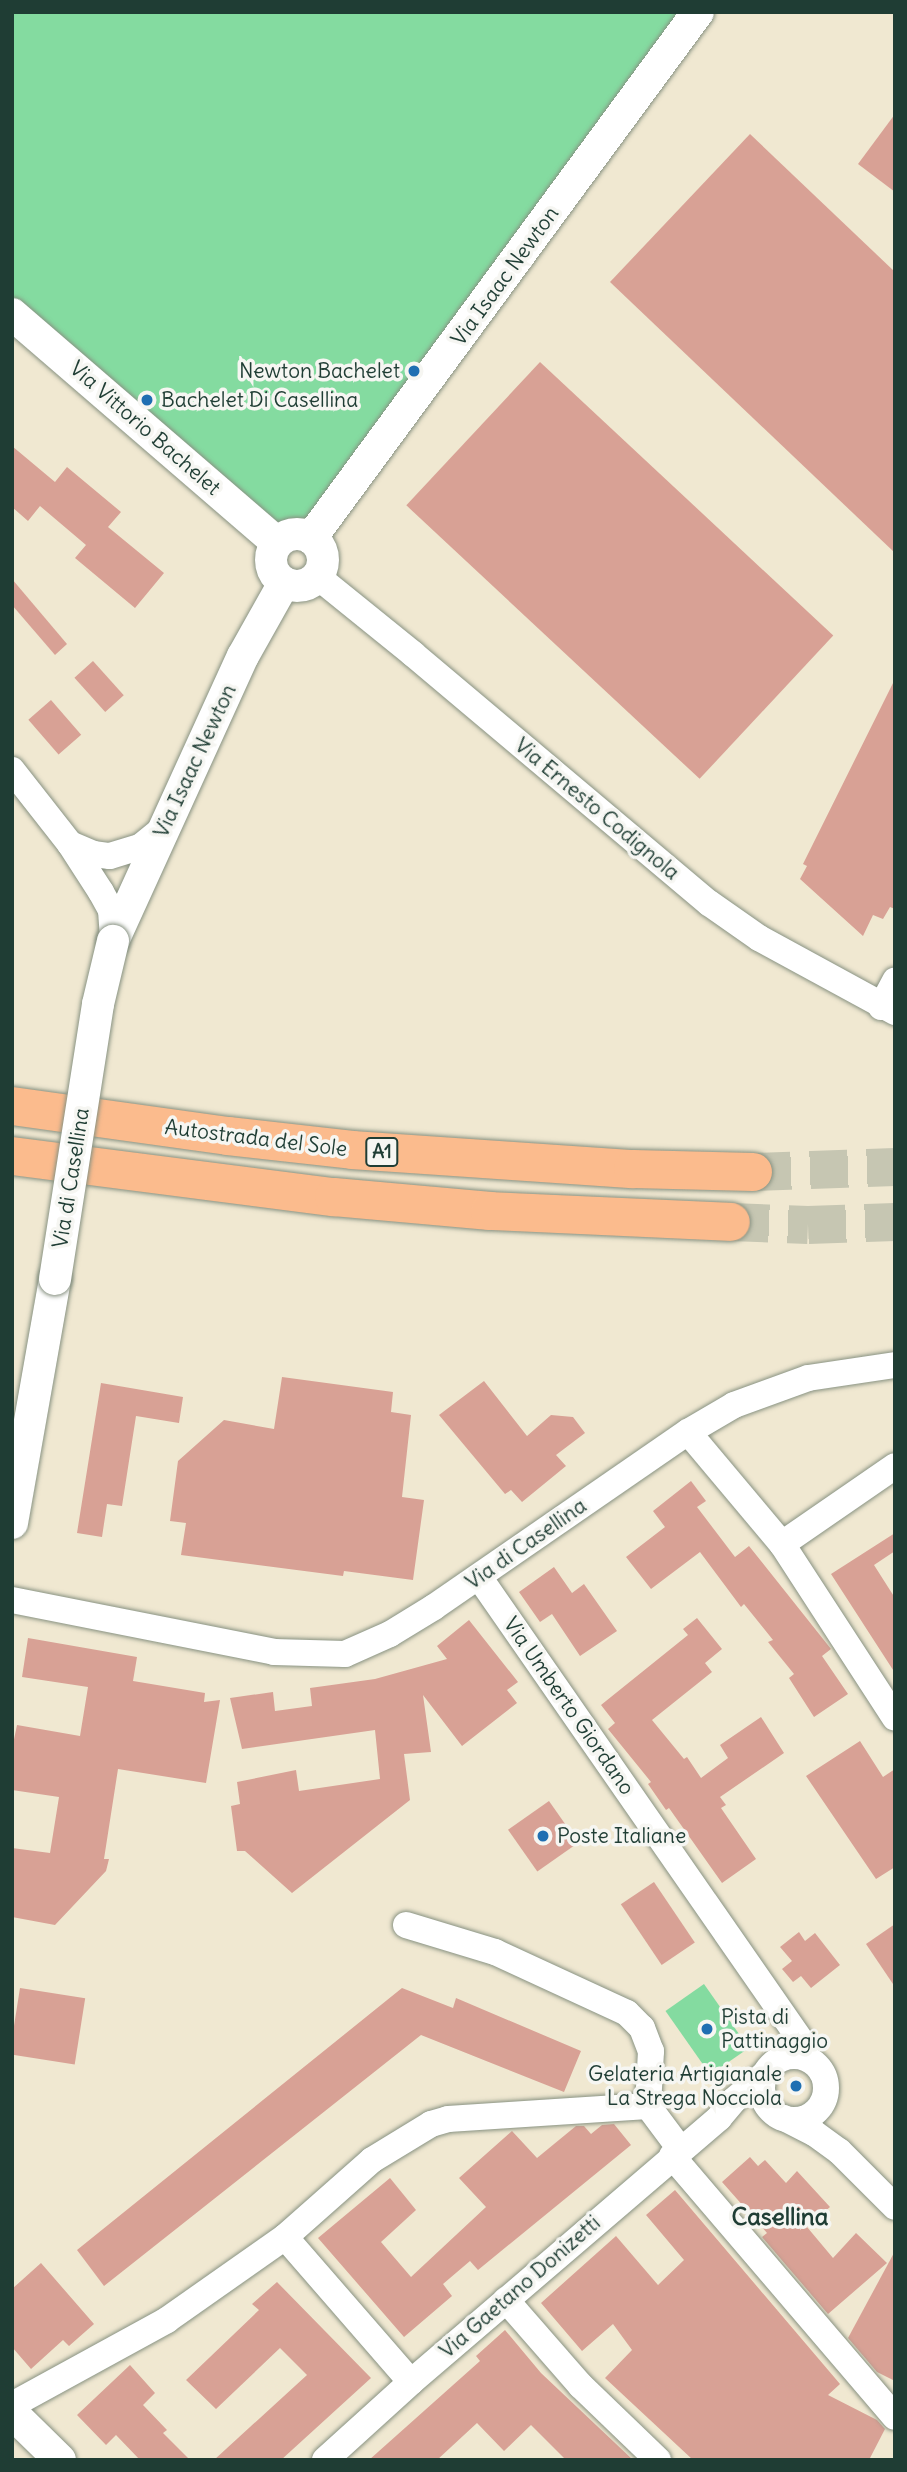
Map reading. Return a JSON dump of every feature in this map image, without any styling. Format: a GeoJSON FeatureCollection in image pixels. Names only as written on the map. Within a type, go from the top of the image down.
{"type":"FeatureCollection","features":[{"type":"Feature","properties":{"kind":"highway","name":"Autostrada del Sole"},"geometry":{"type":"LineString","coordinates":[[12,1106],[352,1150],[633,1169],[753,1172]]}},
{"type":"Feature","properties":{"kind":"highway"},"geometry":{"type":"LineString","coordinates":[[12,1156],[347,1199],[490,1212],[731,1222]]}},
{"type":"Feature","properties":{"kind":"street","name":"Via Isaac Newton"},"geometry":{"type":"LineString","coordinates":[[312,538],[698,12]]}},
{"type":"Feature","properties":{"kind":"street","name":"Via Vittorio Bachelet"},"geometry":{"type":"LineString","coordinates":[[12,314],[277,543]]}},
{"type":"Feature","properties":{"kind":"street"},"geometry":{"type":"LineString","coordinates":[[293,534],[312,538],[324,556],[318,577],[302,587],[284,583],[276,576],[271,565],[277,543],[293,534]]}},
{"type":"Feature","properties":{"kind":"street","name":"Via Ernesto Codignola"},"geometry":{"type":"LineString","coordinates":[[318,577],[413,653],[709,903],[759,938],[888,1009]]}},
{"type":"Feature","properties":{"kind":"street","name":"Via Isaac Newton"},"geometry":{"type":"LineString","coordinates":[[113,941],[243,656],[284,583]]}},
{"type":"Feature","properties":{"kind":"street","name":"Via di Casellina"},"geometry":{"type":"LineString","coordinates":[[12,770],[70,844],[111,910],[113,941],[98,1004],[55,1279],[12,1523]]}},
{"type":"Feature","properties":{"kind":"street"},"geometry":{"type":"LineString","coordinates":[[70,844],[93,854],[110,856],[140,847],[165,827]]}},
{"type":"Feature","properties":{"kind":"street"},"geometry":{"type":"LineString","coordinates":[[888,1009],[895,981]]}},
{"type":"Feature","properties":{"kind":"street","name":"Via di Casellina"},"geometry":{"type":"LineString","coordinates":[[12,1600],[263,1650],[333,1655],[355,1651],[390,1634],[479,1577],[688,1432],[734,1405],[780,1386],[838,1372],[895,1365]]}},
{"type":"Feature","properties":{"kind":"street"},"geometry":{"type":"LineString","coordinates":[[688,1432],[782,1544],[895,1718]]}},
{"type":"Feature","properties":{"kind":"street"},"geometry":{"type":"LineString","coordinates":[[782,1544],[895,1466]]}},
{"type":"Feature","properties":{"kind":"street","name":"Via Umberto Giordano"},"geometry":{"type":"LineString","coordinates":[[479,1577],[800,2049]]}},
{"type":"Feature","properties":{"kind":"street"},"geometry":{"type":"LineString","coordinates":[[406,1925],[505,1956],[627,2014],[642,2028],[651,2051],[648,2106],[676,2152],[895,2417]]}},
{"type":"Feature","properties":{"kind":"street"},"geometry":{"type":"LineString","coordinates":[[777,2113],[803,2118],[819,2107],[822,2100],[824,2081],[819,2068],[800,2049],[785,2056],[766,2073],[762,2093],[777,2113],[814,2133],[839,2151],[895,2207]]}},
{"type":"Feature","properties":{"kind":"street","name":"Via Gaetano Donizetti"},"geometry":{"type":"LineString","coordinates":[[325,2460],[411,2382],[676,2152],[719,2118],[734,2100],[766,2073]]}},
{"type":"Feature","properties":{"kind":"street"},"geometry":{"type":"LineString","coordinates":[[822,2100],[839,2151]]}},
{"type":"Feature","properties":{"kind":"street"},"geometry":{"type":"LineString","coordinates":[[12,2405],[167,2320],[285,2237],[372,2160],[431,2124],[448,2119],[648,2106]]}},
{"type":"Feature","properties":{"kind":"street","name":"Via Gaetano Donizetti"},"geometry":{"type":"LineString","coordinates":[[719,2118],[752,2106],[777,2113]]}},
{"type":"Feature","properties":{"kind":"street"},"geometry":{"type":"LineString","coordinates":[[285,2237],[411,2382]]}},
{"type":"Feature","properties":{"kind":"street"},"geometry":{"type":"LineString","coordinates":[[506,2300],[581,2386],[657,2460]]}},
{"type":"Feature","properties":{"kind":"street"},"geometry":{"type":"LineString","coordinates":[[12,2413],[60,2460]]}},
{"type":"Feature","properties":{"kind":"green space"},"geometry":{"type":"Polygon","coordinates":[[[12,12],[698,12],[297,534],[289,535],[12,314],[12,12]]]}},
{"type":"Feature","properties":{"kind":"green space","name":"Pista di Pattinaggio"},"geometry":{"type":"Polygon","coordinates":[[[704,1984],[749,2048],[710,2075],[665,2011],[704,1984]]]}},
{"type":"Feature","properties":{"kind":"building"},"geometry":{"type":"Polygon","coordinates":[[[895,114],[895,192],[858,164],[895,114]]]}},
{"type":"Feature","properties":{"kind":"building"},"geometry":{"type":"Polygon","coordinates":[[[750,134],[895,272],[895,553],[610,282],[750,134]]]}},
{"type":"Feature","properties":{"kind":"building"},"geometry":{"type":"Polygon","coordinates":[[[540,362],[833,635],[700,779],[406,505],[540,362]]]}},
{"type":"Feature","properties":{"kind":"building"},"geometry":{"type":"Polygon","coordinates":[[[12,446],[55,482],[67,467],[121,512],[108,527],[164,573],[135,608],[75,558],[86,545],[40,506],[28,521],[12,507],[12,446]]]}},
{"type":"Feature","properties":{"kind":"building"},"geometry":{"type":"Polygon","coordinates":[[[12,579],[67,644],[55,655],[12,605],[12,579]]]}},
{"type":"Feature","properties":{"kind":"building"},"geometry":{"type":"Polygon","coordinates":[[[93,661],[124,695],[105,712],[74,678],[93,661]]]}},
{"type":"Feature","properties":{"kind":"building"},"geometry":{"type":"Polygon","coordinates":[[[895,679],[895,909],[890,907],[883,919],[873,915],[863,936],[800,879],[807,866],[803,864],[895,679]]]}},
{"type":"Feature","properties":{"kind":"building"},"geometry":{"type":"Polygon","coordinates":[[[51,700],[81,735],[59,754],[28,720],[51,700]]]}},
{"type":"Feature","properties":{"kind":"building"},"geometry":{"type":"Polygon","coordinates":[[[282,1377],[393,1392],[391,1412],[411,1415],[402,1497],[424,1500],[413,1580],[344,1571],[343,1576],[181,1555],[186,1523],[170,1521],[178,1461],[224,1420],[274,1429],[282,1377]]]}},
{"type":"Feature","properties":{"kind":"building"},"geometry":{"type":"Polygon","coordinates":[[[484,1381],[527,1436],[551,1415],[573,1417],[585,1433],[556,1455],[566,1466],[522,1502],[511,1490],[505,1494],[439,1415],[484,1381]]]}},
{"type":"Feature","properties":{"kind":"building"},"geometry":{"type":"Polygon","coordinates":[[[101,1383],[183,1397],[179,1423],[136,1416],[122,1506],[107,1504],[102,1537],[77,1533],[101,1383]]]}},
{"type":"Feature","properties":{"kind":"building"},"geometry":{"type":"Polygon","coordinates":[[[691,1481],[706,1501],[697,1507],[735,1557],[749,1546],[831,1649],[822,1656],[848,1694],[814,1717],[789,1678],[794,1674],[768,1642],[773,1640],[744,1604],[741,1607],[700,1552],[651,1589],[626,1557],[665,1527],[653,1511],[691,1481]]]}},
{"type":"Feature","properties":{"kind":"building"},"geometry":{"type":"Polygon","coordinates":[[[895,1533],[895,1551],[874,1565],[895,1598],[895,1673],[831,1574],[895,1533]]]}},
{"type":"Feature","properties":{"kind":"building"},"geometry":{"type":"Polygon","coordinates":[[[554,1567],[572,1593],[584,1584],[617,1631],[580,1656],[552,1614],[540,1622],[519,1592],[554,1567]]]}},
{"type":"Feature","properties":{"kind":"building"},"geometry":{"type":"Polygon","coordinates":[[[697,1618],[722,1649],[705,1663],[712,1672],[652,1720],[684,1759],[687,1757],[701,1778],[728,1758],[720,1745],[761,1717],[784,1753],[720,1797],[726,1805],[721,1808],[756,1859],[722,1883],[669,1808],[666,1810],[648,1784],[651,1782],[608,1729],[615,1723],[601,1705],[688,1635],[683,1629],[697,1618]]]}},
{"type":"Feature","properties":{"kind":"building"},"geometry":{"type":"Polygon","coordinates":[[[469,1620],[518,1682],[507,1690],[517,1703],[462,1746],[423,1695],[431,1752],[404,1754],[410,1800],[292,1893],[245,1851],[237,1851],[231,1806],[240,1804],[237,1782],[296,1770],[299,1791],[380,1779],[375,1730],[242,1749],[230,1698],[273,1692],[275,1711],[312,1706],[310,1688],[375,1679],[447,1659],[437,1646],[469,1620]]]}},
{"type":"Feature","properties":{"kind":"building"},"geometry":{"type":"Polygon","coordinates":[[[28,1638],[137,1657],[133,1681],[205,1693],[204,1702],[220,1700],[206,1783],[118,1769],[104,1859],[109,1859],[106,1871],[55,1925],[12,1917],[12,1848],[50,1853],[59,1797],[12,1790],[12,1749],[17,1725],[80,1736],[88,1687],[22,1677],[28,1638]]]}},
{"type":"Feature","properties":{"kind":"building"},"geometry":{"type":"Polygon","coordinates":[[[860,1741],[883,1777],[895,1769],[895,1867],[876,1879],[806,1776],[860,1741]]]}},
{"type":"Feature","properties":{"kind":"building","name":"Poste Italiane"},"geometry":{"type":"Polygon","coordinates":[[[549,1801],[578,1843],[537,1871],[508,1830],[549,1801]]]}},
{"type":"Feature","properties":{"kind":"building"},"geometry":{"type":"Polygon","coordinates":[[[654,1882],[695,1943],[662,1965],[621,1904],[654,1882]]]}},
{"type":"Feature","properties":{"kind":"building"},"geometry":{"type":"Polygon","coordinates":[[[895,1924],[895,1987],[866,1944],[895,1924]]]}},
{"type":"Feature","properties":{"kind":"building"},"geometry":{"type":"Polygon","coordinates":[[[799,1932],[805,1941],[815,1933],[840,1965],[811,1988],[801,1976],[793,1982],[782,1969],[792,1961],[780,1947],[799,1932]]]}},
{"type":"Feature","properties":{"kind":"building"},"geometry":{"type":"Polygon","coordinates":[[[20,1988],[85,1998],[75,2064],[12,2055],[20,1988]]]}},
{"type":"Feature","properties":{"kind":"building"},"geometry":{"type":"Polygon","coordinates":[[[402,1988],[453,2008],[456,1998],[581,2051],[564,2092],[421,2035],[104,2286],[77,2250],[402,1988]]]}},
{"type":"Feature","properties":{"kind":"building"},"geometry":{"type":"Polygon","coordinates":[[[614,2124],[631,2145],[478,2270],[470,2261],[443,2284],[452,2296],[404,2337],[318,2238],[390,2178],[416,2210],[381,2242],[411,2277],[486,2207],[459,2178],[512,2131],[537,2158],[576,2126],[584,2126],[591,2134],[602,2125],[614,2124]]]}},
{"type":"Feature","properties":{"kind":"building"},"geometry":{"type":"Polygon","coordinates":[[[750,2157],[758,2166],[765,2160],[786,2183],[797,2171],[830,2207],[807,2227],[833,2258],[856,2233],[887,2263],[828,2314],[762,2237],[767,2233],[722,2182],[750,2157]]]}},
{"type":"Feature","properties":{"kind":"building"},"geometry":{"type":"Polygon","coordinates":[[[675,2190],[840,2384],[828,2395],[877,2420],[885,2429],[869,2460],[693,2460],[605,2378],[632,2350],[613,2324],[582,2351],[541,2303],[616,2236],[658,2285],[684,2260],[646,2215],[675,2190]]]}},
{"type":"Feature","properties":{"kind":"building"},"geometry":{"type":"Polygon","coordinates":[[[895,2251],[895,2381],[877,2372],[848,2338],[895,2251]]]}},
{"type":"Feature","properties":{"kind":"building"},"geometry":{"type":"Polygon","coordinates":[[[41,2263],[94,2324],[69,2346],[63,2340],[31,2369],[12,2347],[12,2289],[41,2263]]]}},
{"type":"Feature","properties":{"kind":"building"},"geometry":{"type":"Polygon","coordinates":[[[277,2282],[371,2378],[281,2460],[214,2460],[307,2375],[280,2348],[216,2409],[186,2380],[259,2310],[252,2304],[277,2282]]]}},
{"type":"Feature","properties":{"kind":"building"},"geometry":{"type":"Polygon","coordinates":[[[505,2330],[541,2373],[633,2460],[566,2460],[531,2425],[504,2451],[477,2423],[437,2460],[369,2460],[480,2361],[476,2356],[505,2330]]]}},
{"type":"Feature","properties":{"kind":"building"},"geometry":{"type":"Polygon","coordinates":[[[130,2365],[155,2393],[143,2405],[167,2430],[163,2433],[190,2460],[140,2460],[116,2435],[106,2445],[77,2415],[130,2365]]]}},
{"type":"Feature","properties":{"kind":"tunnel"},"geometry":{"type":"LineString","coordinates":[[753,1172],[895,1167]]}},
{"type":"Feature","properties":{"kind":"tunnel"},"geometry":{"type":"LineString","coordinates":[[731,1222],[808,1225],[895,1222]]}},
{"type":"Feature","properties":{"kind":"place","name":"Newton Bachelet"},"geometry":{"type":"Point","coordinates":[414,371]}},
{"type":"Feature","properties":{"kind":"place","name":"Bachelet Di Casellina"},"geometry":{"type":"Point","coordinates":[147,400]}},
{"type":"Feature","properties":{"kind":"place","name":"Poste Italiane"},"geometry":{"type":"Point","coordinates":[543,1836]}},
{"type":"Feature","properties":{"kind":"place","name":"Pista di Pattinaggio"},"geometry":{"type":"Point","coordinates":[707,2029]}},
{"type":"Feature","properties":{"kind":"place","name":"Gelateria Artigianale La Strega Nocciola"},"geometry":{"type":"Point","coordinates":[796,2086]}},
{"type":"Feature","properties":{"kind":"district","name":"Casellina"},"geometry":{"type":"Point","coordinates":[780,2217]}}]}
